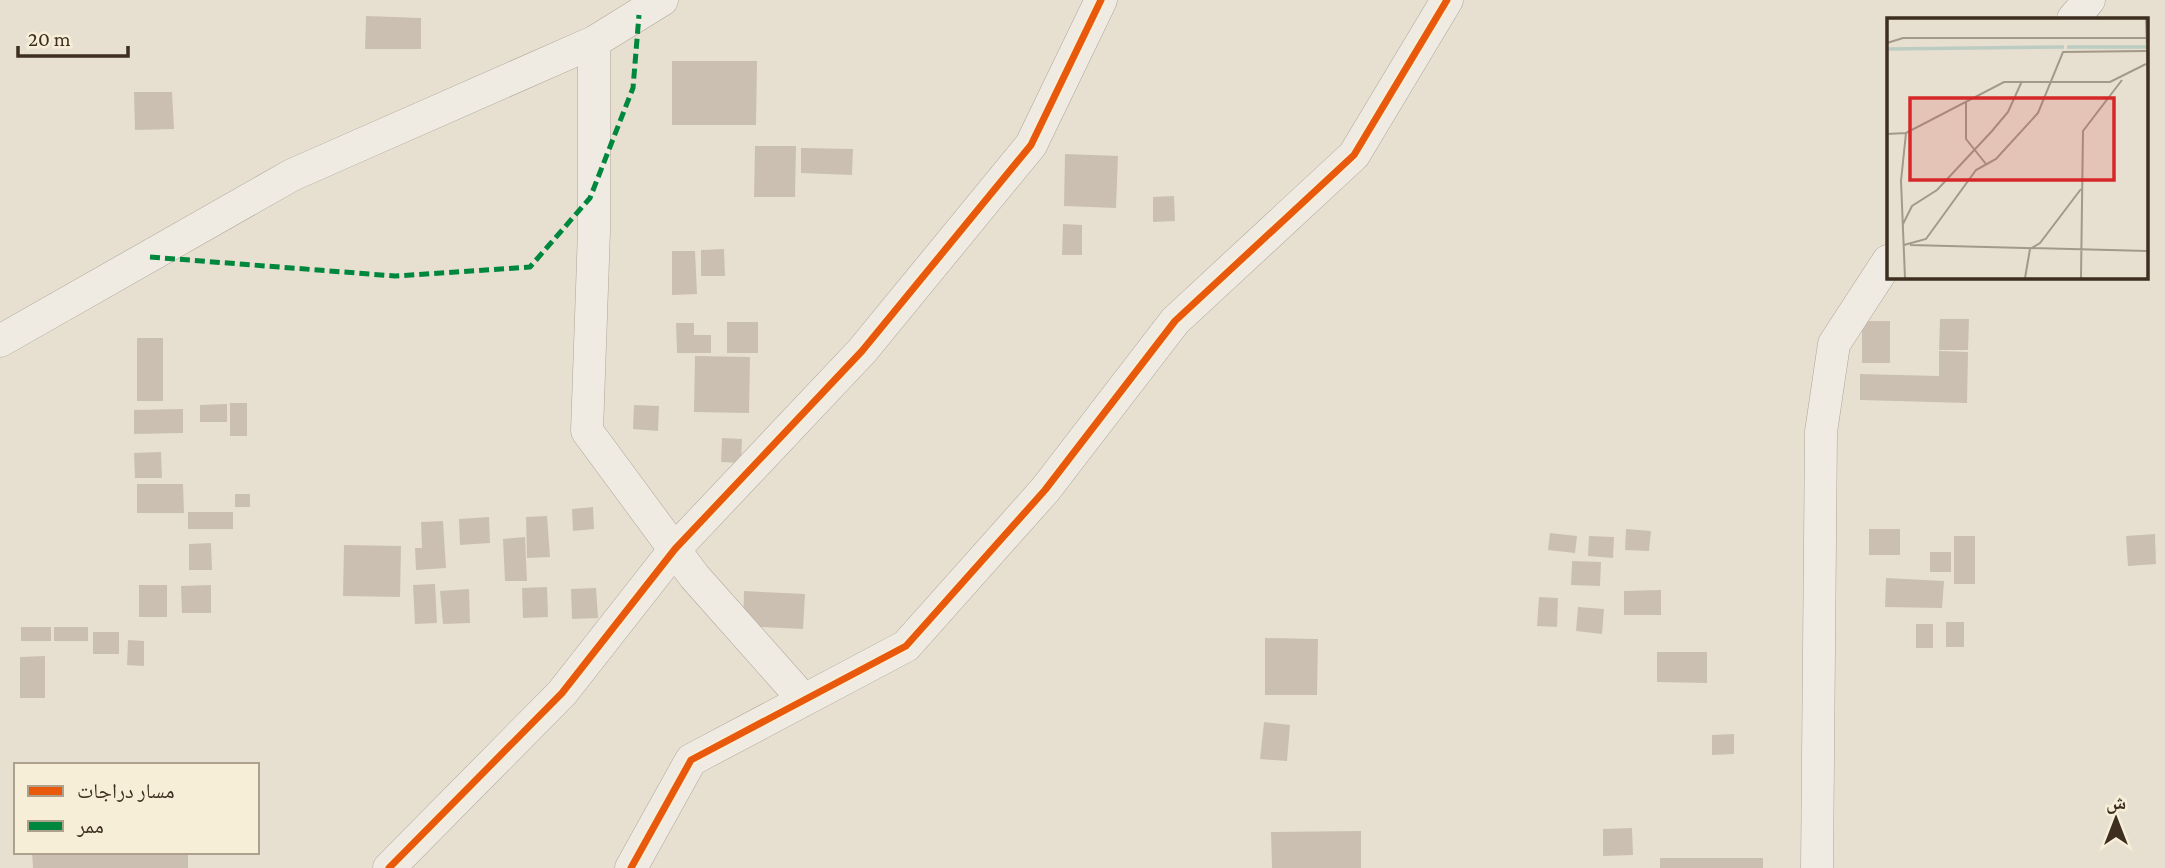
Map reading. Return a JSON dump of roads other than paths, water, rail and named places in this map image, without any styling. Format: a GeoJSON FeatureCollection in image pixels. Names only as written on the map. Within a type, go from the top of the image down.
{"type":"FeatureCollection","features":[{"type":"Feature","properties":{"kind":"street"},"geometry":{"type":"LineString","coordinates":[[0,341],[292,175],[594,41],[662,0]]}},
{"type":"Feature","properties":{"kind":"street"},"geometry":{"type":"LineString","coordinates":[[389,868],[562,693],[675,549],[862,351],[1031,145],[1101,0]]}},
{"type":"Feature","properties":{"kind":"street"},"geometry":{"type":"LineString","coordinates":[[631,868],[691,760],[906,646],[1045,489],[1175,321],[1354,155],[1447,0]]}},
{"type":"Feature","properties":{"kind":"street"},"geometry":{"type":"LineString","coordinates":[[2074,18],[2089,0]]}},
{"type":"Feature","properties":{"kind":"street"},"geometry":{"type":"LineString","coordinates":[[594,41],[594,231],[587,431],[694,576],[804,700]]}},
{"type":"Feature","properties":{"kind":"street"},"geometry":{"type":"LineString","coordinates":[[1817,868],[1821,432],[1834,344],[1887,263]]}}]}
